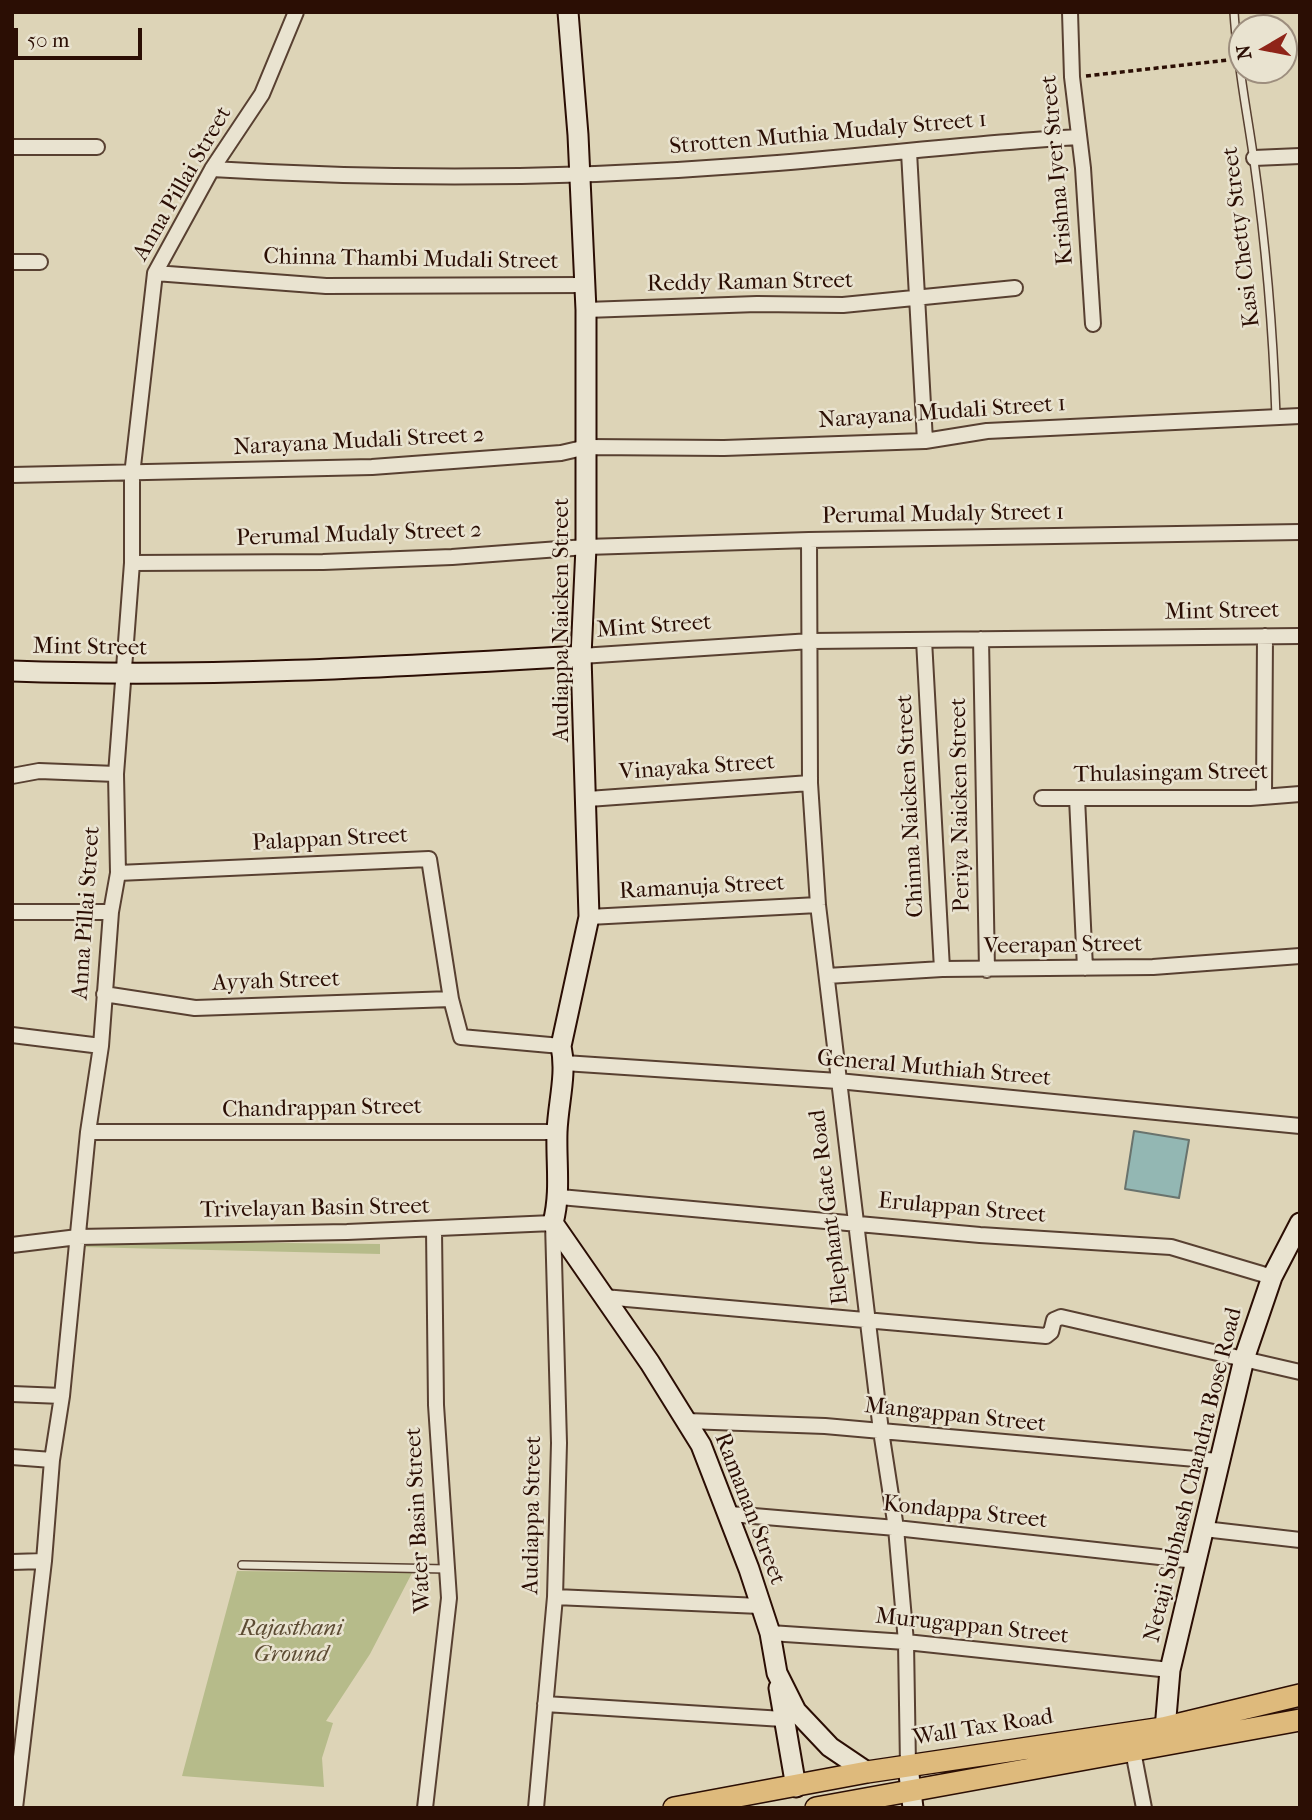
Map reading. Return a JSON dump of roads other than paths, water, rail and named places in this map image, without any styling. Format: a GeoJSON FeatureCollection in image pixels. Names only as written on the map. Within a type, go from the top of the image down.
{"type":"FeatureCollection","features":[{"type":"Feature","properties":{"kind":"main road","name":"Wall Tax Road"},"geometry":{"type":"LineString","coordinates":[[816,1808],[912,1799],[1133,1751],[1164,1737],[1300,1695]]}},
{"type":"Feature","properties":{"kind":"main road","name":"Wall Tax Road"},"geometry":{"type":"LineString","coordinates":[[674,1808],[908,1766],[1300,1720]]}},
{"type":"Feature","properties":{"kind":"street","name":"Anna Pillai Street"},"geometry":{"type":"LineString","coordinates":[[15,1808],[17,1741],[44,1562],[52,1461],[62,1395],[88,1132],[101,1046],[111,912],[118,873],[116,774],[132,563],[132,475],[155,273],[212,169],[262,94],[296,12]]}},
{"type":"Feature","properties":{"kind":"street","name":"Audiappa Naicken Street"},"geometry":{"type":"LineString","coordinates":[[554,1223],[560,1196],[557,1132],[562,1055],[589,917],[581,656],[586,547],[586,310],[581,174],[568,12]]}},
{"type":"Feature","properties":{"kind":"street","name":"Krishna Iyer Street"},"geometry":{"type":"LineString","coordinates":[[1070,12],[1072,77],[1093,324]]}},
{"type":"Feature","properties":{"kind":"street","name":"Strotten Muthia Mudaly Street 1"},"geometry":{"type":"LineString","coordinates":[[212,169],[315,176],[581,174],[909,152],[1079,137]]}},
{"type":"Feature","properties":{"kind":"street"},"geometry":{"type":"LineString","coordinates":[[12,147],[97,147]]}},
{"type":"Feature","properties":{"kind":"street"},"geometry":{"type":"LineString","coordinates":[[909,152],[925,441]]}},
{"type":"Feature","properties":{"kind":"street"},"geometry":{"type":"LineString","coordinates":[[1254,159],[1300,156]]}},
{"type":"Feature","properties":{"kind":"street"},"geometry":{"type":"LineString","coordinates":[[12,262],[40,262]]}},
{"type":"Feature","properties":{"kind":"street","name":"Chinna Thambi Mudali Street"},"geometry":{"type":"LineString","coordinates":[[155,273],[326,286],[583,285]]}},
{"type":"Feature","properties":{"kind":"street","name":"Reddy Raman Street"},"geometry":{"type":"LineString","coordinates":[[586,310],[843,305],[1014,288]]}},
{"type":"Feature","properties":{"kind":"street","name":"Narayana Mudali Street 1"},"geometry":{"type":"LineString","coordinates":[[587,447],[724,448],[925,441],[987,431],[1300,416]]}},
{"type":"Feature","properties":{"kind":"street","name":"Narayana Mudali Street 2"},"geometry":{"type":"LineString","coordinates":[[12,475],[132,475],[372,467],[561,453],[587,447]]}},
{"type":"Feature","properties":{"kind":"street","name":"Perumal Mudaly Street 1"},"geometry":{"type":"LineString","coordinates":[[586,547],[809,540],[1300,532]]}},
{"type":"Feature","properties":{"kind":"street","name":"Elephant Gate Road"},"geometry":{"type":"LineString","coordinates":[[809,540],[810,783],[818,905],[881,1431],[896,1528],[906,1642],[908,1766]]}},
{"type":"Feature","properties":{"kind":"street","name":"Perumal Mudaly Street 2"},"geometry":{"type":"LineString","coordinates":[[132,563],[336,561],[586,547]]}},
{"type":"Feature","properties":{"kind":"street"},"geometry":{"type":"LineString","coordinates":[[1264,796],[1265,636]]}},
{"type":"Feature","properties":{"kind":"street","name":"Mint Street"},"geometry":{"type":"LineString","coordinates":[[12,671],[125,675],[348,670],[811,641],[1300,636]]}},
{"type":"Feature","properties":{"kind":"street","name":"Periya Naicken Street"},"geometry":{"type":"LineString","coordinates":[[981,639],[987,970]]}},
{"type":"Feature","properties":{"kind":"street","name":"Chinna Naicken Street"},"geometry":{"type":"LineString","coordinates":[[925,640],[942,969]]}},
{"type":"Feature","properties":{"kind":"street"},"geometry":{"type":"LineString","coordinates":[[12,776],[39,771],[116,774]]}},
{"type":"Feature","properties":{"kind":"street","name":"Vinayaka Street"},"geometry":{"type":"LineString","coordinates":[[587,799],[810,783]]}},
{"type":"Feature","properties":{"kind":"street","name":"Thulasingam Street"},"geometry":{"type":"LineString","coordinates":[[1042,799],[1300,794]]}},
{"type":"Feature","properties":{"kind":"street"},"geometry":{"type":"LineString","coordinates":[[1077,798],[1085,968]]}},
{"type":"Feature","properties":{"kind":"street","name":"Palappan Street"},"geometry":{"type":"LineString","coordinates":[[118,873],[429,859],[451,999],[459,1032],[465,1040],[562,1055]]}},
{"type":"Feature","properties":{"kind":"street","name":"Ramanuja Street"},"geometry":{"type":"LineString","coordinates":[[589,917],[818,905]]}},
{"type":"Feature","properties":{"kind":"street"},"geometry":{"type":"LineString","coordinates":[[12,912],[111,912]]}},
{"type":"Feature","properties":{"kind":"street","name":"Veerapan Street"},"geometry":{"type":"LineString","coordinates":[[827,976],[942,969],[1153,967],[1300,956]]}},
{"type":"Feature","properties":{"kind":"street","name":"Ayyah Street"},"geometry":{"type":"LineString","coordinates":[[104,994],[195,1007],[451,999]]}},
{"type":"Feature","properties":{"kind":"street"},"geometry":{"type":"LineString","coordinates":[[12,1035],[101,1046]]}},
{"type":"Feature","properties":{"kind":"street","name":"General Muthiah Street"},"geometry":{"type":"LineString","coordinates":[[562,1055],[1300,1126]]}},
{"type":"Feature","properties":{"kind":"street","name":"Chandrappan Street"},"geometry":{"type":"LineString","coordinates":[[88,1132],[557,1132]]}},
{"type":"Feature","properties":{"kind":"street","name":"Erulappan Street"},"geometry":{"type":"LineString","coordinates":[[560,1196],[980,1235],[1171,1247],[1272,1277]]}},
{"type":"Feature","properties":{"kind":"street","name":"Trivelayan Basin Street"},"geometry":{"type":"LineString","coordinates":[[12,1245],[78,1237],[434,1229],[554,1223]]}},
{"type":"Feature","properties":{"kind":"street","name":"Ramanan Street"},"geometry":{"type":"LineString","coordinates":[[554,1223],[687,1420],[701,1445],[730,1514],[770,1633],[777,1673],[796,1711],[811,1730],[867,1772]]}},
{"type":"Feature","properties":{"kind":"street","name":"Audiappa Street"},"geometry":{"type":"LineString","coordinates":[[536,1808],[555,1597],[559,1443],[554,1223]]}},
{"type":"Feature","properties":{"kind":"street","name":"Netaji Subhash Chandra Bose Road"},"geometry":{"type":"LineString","coordinates":[[1164,1737],[1170,1670],[1244,1359],[1272,1277],[1300,1223]]}},
{"type":"Feature","properties":{"kind":"street","name":"Water Basin Street"},"geometry":{"type":"LineString","coordinates":[[425,1808],[446,1637],[447,1569],[436,1405],[434,1229]]}},
{"type":"Feature","properties":{"kind":"street"},"geometry":{"type":"LineString","coordinates":[[604,1297],[1046,1336],[1051,1332],[1054,1320],[1061,1317],[1300,1372]]}},
{"type":"Feature","properties":{"kind":"street"},"geometry":{"type":"LineString","coordinates":[[12,1394],[62,1395]]}},
{"type":"Feature","properties":{"kind":"street","name":"Mangappan Street"},"geometry":{"type":"LineString","coordinates":[[687,1420],[881,1431],[1218,1461]]}},
{"type":"Feature","properties":{"kind":"street"},"geometry":{"type":"LineString","coordinates":[[12,1457],[52,1461]]}},
{"type":"Feature","properties":{"kind":"street","name":"Kondappa Street"},"geometry":{"type":"LineString","coordinates":[[730,1514],[896,1528],[1196,1561]]}},
{"type":"Feature","properties":{"kind":"street"},"geometry":{"type":"LineString","coordinates":[[1203,1529],[1300,1539]]}},
{"type":"Feature","properties":{"kind":"street"},"geometry":{"type":"LineString","coordinates":[[12,1562],[44,1562]]}},
{"type":"Feature","properties":{"kind":"street"},"geometry":{"type":"LineString","coordinates":[[555,1597],[760,1606]]}},
{"type":"Feature","properties":{"kind":"street","name":"Murugappan Street"},"geometry":{"type":"LineString","coordinates":[[770,1633],[906,1642],[1170,1670]]}},
{"type":"Feature","properties":{"kind":"street"},"geometry":{"type":"LineString","coordinates":[[777,1673],[796,1787]]}},
{"type":"Feature","properties":{"kind":"street"},"geometry":{"type":"LineString","coordinates":[[545,1704],[783,1719]]}},
{"type":"Feature","properties":{"kind":"street"},"geometry":{"type":"LineString","coordinates":[[1133,1751],[1144,1808]]}},
{"type":"Feature","properties":{"kind":"street"},"geometry":{"type":"LineString","coordinates":[[908,1766],[912,1799]]}},
{"type":"Feature","properties":{"kind":"lane","name":"Kasi Chetty Street"},"geometry":{"type":"LineString","coordinates":[[1234,12],[1237,59],[1254,159],[1272,302],[1276,416]]}},
{"type":"Feature","properties":{"kind":"lane"},"geometry":{"type":"LineString","coordinates":[[242,1565],[447,1569]]}},
{"type":"Feature","properties":{"kind":"water"},"geometry":{"type":"Polygon","coordinates":[[[1134,1131],[1189,1140],[1179,1198],[1125,1189],[1134,1131]]]}},
{"type":"Feature","properties":{"kind":"park label","name":"Rajasthani Ground"},"geometry":{"type":"Point","coordinates":[291,1642]}}]}
